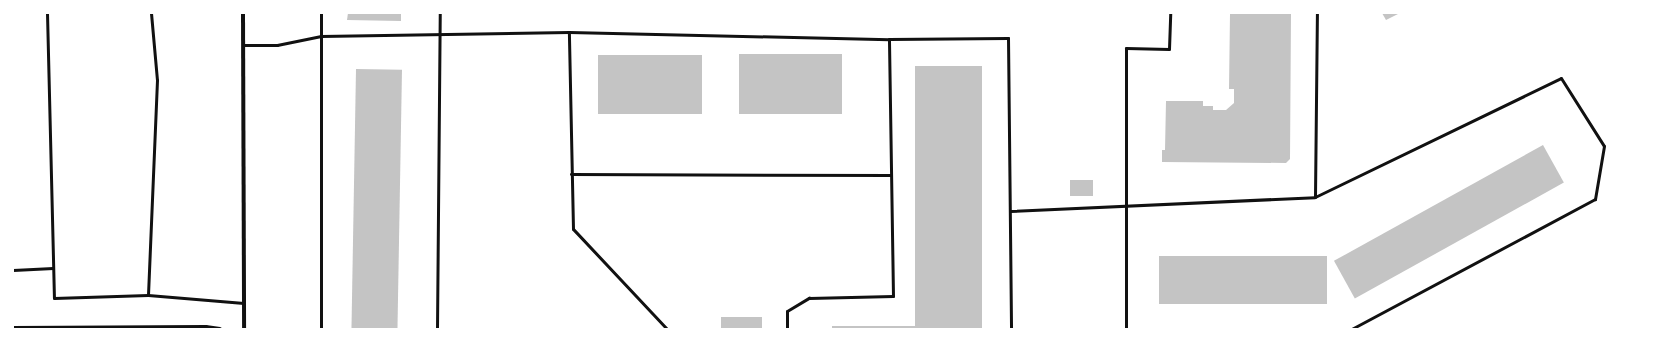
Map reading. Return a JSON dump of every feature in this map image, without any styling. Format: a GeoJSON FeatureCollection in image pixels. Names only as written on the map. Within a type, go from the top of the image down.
{"type":"FeatureCollection","features":[{"type":"Feature","properties":{"kind":"street"},"geometry":{"type":"LineString","coordinates":[[243,13],[244,329]]}},
{"type":"Feature","properties":{"kind":"street"},"geometry":{"type":"LineString","coordinates":[[13,328],[206,326],[220,329]]}},
{"type":"Feature","properties":{"kind":"lane"},"geometry":{"type":"LineString","coordinates":[[47,13],[54,298],[148,294],[244,303]]}},
{"type":"Feature","properties":{"kind":"lane"},"geometry":{"type":"LineString","coordinates":[[148,294],[156,80],[151,13]]}},
{"type":"Feature","properties":{"kind":"lane"},"geometry":{"type":"LineString","coordinates":[[321,13],[321,329]]}},
{"type":"Feature","properties":{"kind":"lane"},"geometry":{"type":"LineString","coordinates":[[440,13],[440,329]]}},
{"type":"Feature","properties":{"kind":"lane"},"geometry":{"type":"LineString","coordinates":[[1126,329],[1126,48],[1169,49],[1170,13]]}},
{"type":"Feature","properties":{"kind":"lane"},"geometry":{"type":"LineString","coordinates":[[1315,197],[1317,13]]}},
{"type":"Feature","properties":{"kind":"lane"},"geometry":{"type":"LineString","coordinates":[[244,45],[277,45],[321,36],[440,33],[569,32],[890,39],[1008,38],[1011,329]]}},
{"type":"Feature","properties":{"kind":"lane"},"geometry":{"type":"LineString","coordinates":[[569,32],[573,229],[667,329]]}},
{"type":"Feature","properties":{"kind":"lane"},"geometry":{"type":"LineString","coordinates":[[787,329],[786,311],[810,298],[892,296],[890,39]]}},
{"type":"Feature","properties":{"kind":"lane"},"geometry":{"type":"LineString","coordinates":[[1010,212],[1125,205],[1315,197],[1561,78],[1604,146],[1595,199],[1352,329]]}},
{"type":"Feature","properties":{"kind":"lane"},"geometry":{"type":"LineString","coordinates":[[571,174],[891,175]]}},
{"type":"Feature","properties":{"kind":"lane"},"geometry":{"type":"LineString","coordinates":[[13,270],[53,268]]}},
{"type":"Feature","properties":{"kind":"building"},"geometry":{"type":"Polygon","coordinates":[[[348,13],[401,13],[401,21],[347,20],[348,13]]]}},
{"type":"Feature","properties":{"kind":"building"},"geometry":{"type":"Polygon","coordinates":[[[1230,13],[1291,13],[1290,159],[1286,163],[1162,162],[1162,150],[1165,150],[1166,101],[1203,101],[1203,106],[1213,106],[1213,110],[1226,110],[1234,103],[1234,89],[1229,89],[1230,13]]]}},
{"type":"Feature","properties":{"kind":"building"},"geometry":{"type":"Polygon","coordinates":[[[1382,13],[1400,13],[1386,20],[1382,13]]]}},
{"type":"Feature","properties":{"kind":"building"},"geometry":{"type":"Polygon","coordinates":[[[739,54],[842,54],[842,114],[739,114],[739,54]]]}},
{"type":"Feature","properties":{"kind":"building"},"geometry":{"type":"Polygon","coordinates":[[[598,55],[702,55],[702,114],[598,114],[598,55]]]}},
{"type":"Feature","properties":{"kind":"building"},"geometry":{"type":"Polygon","coordinates":[[[915,66],[982,66],[982,329],[832,329],[832,326],[915,326],[915,66]]]}},
{"type":"Feature","properties":{"kind":"building"},"geometry":{"type":"Polygon","coordinates":[[[356,69],[402,70],[397,329],[351,329],[356,69]]]}},
{"type":"Feature","properties":{"kind":"building"},"geometry":{"type":"Polygon","coordinates":[[[1543,145],[1564,183],[1355,298],[1334,261],[1543,145]]]}},
{"type":"Feature","properties":{"kind":"building"},"geometry":{"type":"Polygon","coordinates":[[[1070,180],[1093,180],[1093,196],[1070,196],[1070,180]]]}},
{"type":"Feature","properties":{"kind":"building"},"geometry":{"type":"Polygon","coordinates":[[[1159,256],[1327,256],[1327,304],[1159,304],[1159,256]]]}},
{"type":"Feature","properties":{"kind":"building"},"geometry":{"type":"Polygon","coordinates":[[[721,317],[762,317],[762,329],[721,329],[721,317]]]}}]}
